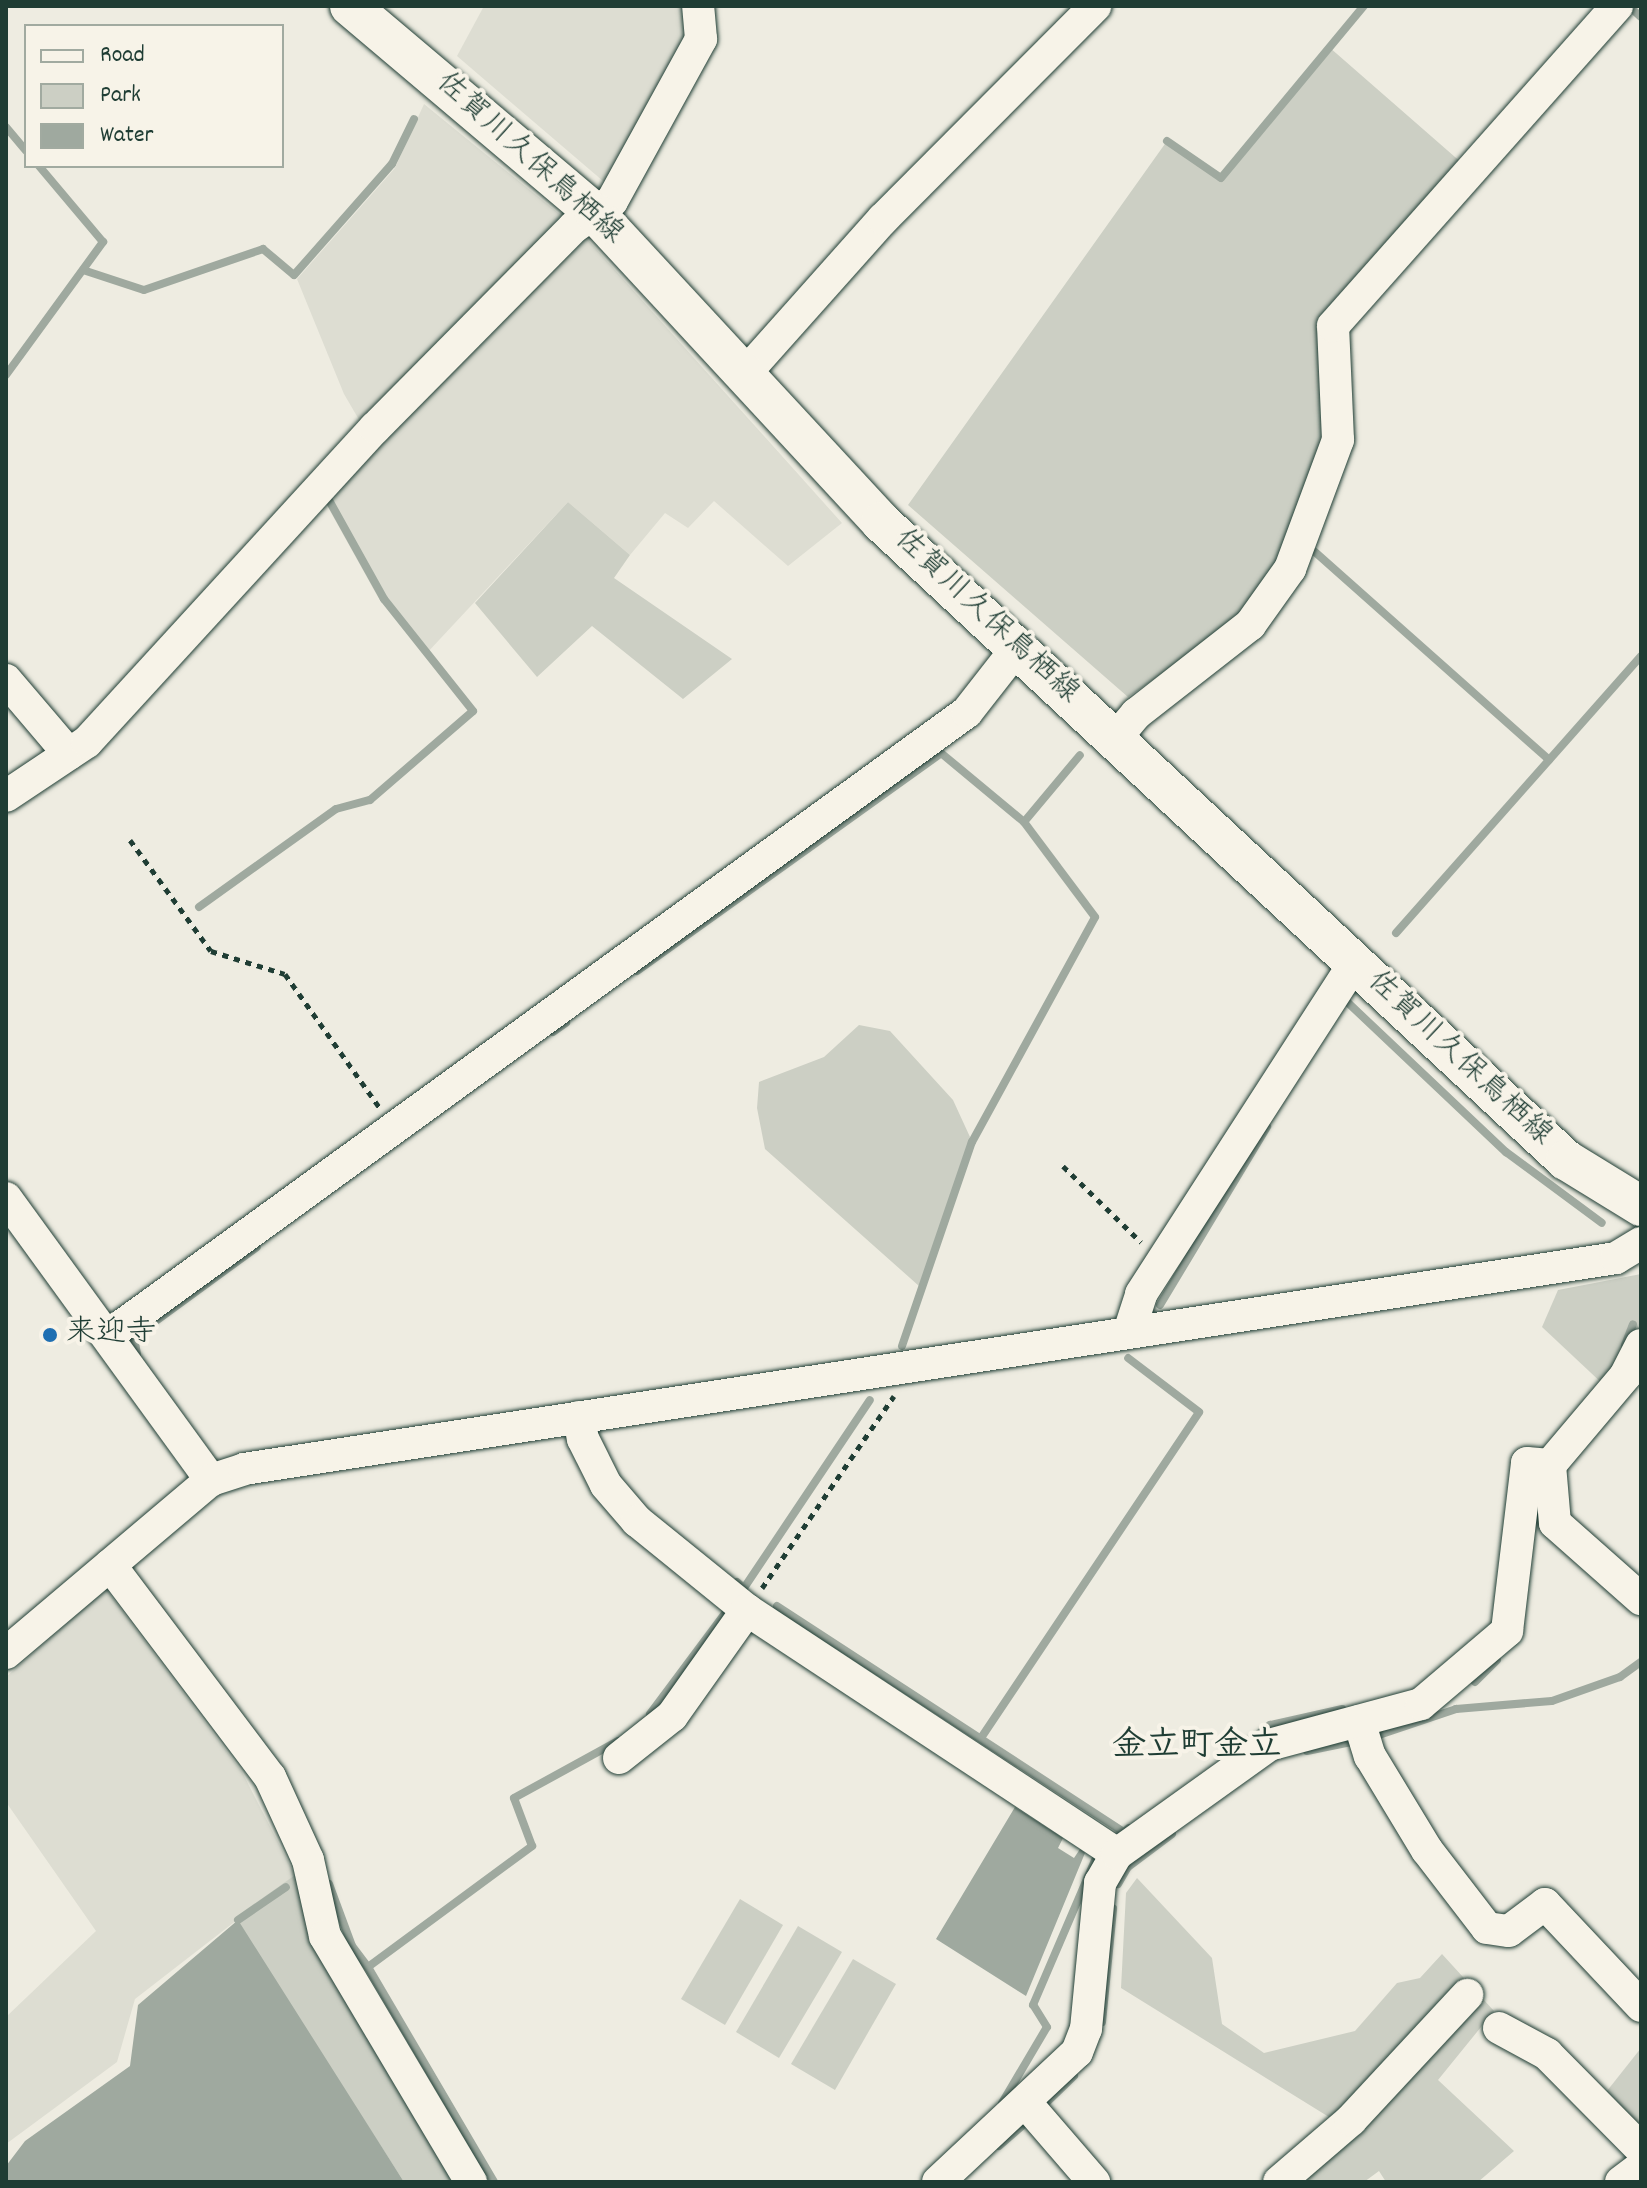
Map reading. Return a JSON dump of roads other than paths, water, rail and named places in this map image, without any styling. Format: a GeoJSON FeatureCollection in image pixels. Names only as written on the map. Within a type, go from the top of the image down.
{"type":"FeatureCollection","features":[{"type":"Feature","properties":{"kind":"main road","name":"佐賀川久保鳥栖線"},"geometry":{"type":"LineString","coordinates":[[350,6],[595,213],[881,522],[1354,963],[1566,1160],[1641,1206]]}},
{"type":"Feature","properties":{"kind":"street"},"geometry":{"type":"LineString","coordinates":[[6,796],[87,742],[375,428],[574,227],[612,201],[701,39],[698,6]]}},
{"type":"Feature","properties":{"kind":"street"},"geometry":{"type":"LineString","coordinates":[[743,376],[883,219],[1095,6]]}},
{"type":"Feature","properties":{"kind":"street"},"geometry":{"type":"LineString","coordinates":[[1115,739],[1136,714],[1250,625],[1290,569],[1338,440],[1333,326],[1615,8]]}},
{"type":"Feature","properties":{"kind":"street"},"geometry":{"type":"LineString","coordinates":[[109,1335],[967,712],[1017,648]]}},
{"type":"Feature","properties":{"kind":"street"},"geometry":{"type":"LineString","coordinates":[[6,680],[69,754]]}},
{"type":"Feature","properties":{"kind":"street"},"geometry":{"type":"LineString","coordinates":[[1129,1332],[1141,1294],[1354,963]]}},
{"type":"Feature","properties":{"kind":"street"},"geometry":{"type":"LineString","coordinates":[[6,1198],[109,1335],[211,1480]]}},
{"type":"Feature","properties":{"kind":"street"},"geometry":{"type":"LineString","coordinates":[[6,1653],[211,1480],[244,1469],[1616,1258],[1641,1243]]}},
{"type":"Feature","properties":{"kind":"street"},"geometry":{"type":"LineString","coordinates":[[1641,1345],[1626,1375],[1550,1465],[1555,1523],[1641,1599]]}},
{"type":"Feature","properties":{"kind":"street"},"geometry":{"type":"LineString","coordinates":[[579,1417],[583,1439],[606,1485],[637,1521],[747,1610],[1117,1854]]}},
{"type":"Feature","properties":{"kind":"street"},"geometry":{"type":"LineString","coordinates":[[938,2182],[1077,2052],[1086,2029],[1100,1883],[1117,1854],[1269,1745],[1421,1704],[1507,1631],[1527,1463],[1550,1465]]}},
{"type":"Feature","properties":{"kind":"street"},"geometry":{"type":"LineString","coordinates":[[110,1565],[270,1777],[308,1860],[325,1936],[471,2182]]}},
{"type":"Feature","properties":{"kind":"street"},"geometry":{"type":"LineString","coordinates":[[619,1758],[672,1716],[747,1610]]}},
{"type":"Feature","properties":{"kind":"street"},"geometry":{"type":"LineString","coordinates":[[1359,1721],[1370,1756],[1427,1850],[1487,1928],[1509,1931],[1545,1904],[1641,2006]]}},
{"type":"Feature","properties":{"kind":"street"},"geometry":{"type":"LineString","coordinates":[[1279,2182],[1351,2120],[1467,1995]]}},
{"type":"Feature","properties":{"kind":"street"},"geometry":{"type":"LineString","coordinates":[[1499,2028],[1547,2054],[1641,2149]]}},
{"type":"Feature","properties":{"kind":"street"},"geometry":{"type":"LineString","coordinates":[[1025,2102],[1094,2182]]}},
{"type":"Feature","properties":{"kind":"street"},"geometry":{"type":"LineString","coordinates":[[1621,2182],[1641,2167]]}},
{"type":"Feature","properties":{"kind":"water"},"geometry":{"type":"Polygon","coordinates":[[[1015,1807],[1063,1838],[1058,1848],[1074,1858],[1080,1849],[1085,1853],[1026,1996],[936,1939],[1015,1807]]]}},
{"type":"Feature","properties":{"kind":"water"},"geometry":{"type":"Polygon","coordinates":[[[238,1920],[404,2182],[6,2182],[6,2166],[25,2141],[130,2066],[138,2005],[238,1920]]]}},
{"type":"Feature","properties":{"kind":"waterway"},"geometry":{"type":"LineString","coordinates":[[1167,141],[1221,178],[1364,6]]}},
{"type":"Feature","properties":{"kind":"waterway"},"geometry":{"type":"LineString","coordinates":[[1629,6],[1641,17]]}},
{"type":"Feature","properties":{"kind":"waterway"},"geometry":{"type":"LineString","coordinates":[[83,270],[144,290],[263,249],[294,275],[392,164],[414,119]]}},
{"type":"Feature","properties":{"kind":"waterway"},"geometry":{"type":"LineString","coordinates":[[6,127],[24,149]]}},
{"type":"Feature","properties":{"kind":"waterway"},"geometry":{"type":"LineString","coordinates":[[6,375],[103,242],[41,168]]}},
{"type":"Feature","properties":{"kind":"waterway"},"geometry":{"type":"LineString","coordinates":[[199,907],[336,809],[370,800],[473,711],[384,599],[330,502]]}},
{"type":"Feature","properties":{"kind":"waterway"},"geometry":{"type":"LineString","coordinates":[[1315,552],[1549,760]]}},
{"type":"Feature","properties":{"kind":"waterway"},"geometry":{"type":"LineString","coordinates":[[1396,933],[1641,656]]}},
{"type":"Feature","properties":{"kind":"waterway"},"geometry":{"type":"LineString","coordinates":[[637,971],[941,753],[1024,822],[1080,755]]}},
{"type":"Feature","properties":{"kind":"waterway"},"geometry":{"type":"LineString","coordinates":[[902,1346],[972,1142],[1095,917],[1024,822]]}},
{"type":"Feature","properties":{"kind":"waterway"},"geometry":{"type":"LineString","coordinates":[[1344,999],[1506,1152],[1602,1223]]}},
{"type":"Feature","properties":{"kind":"waterway"},"geometry":{"type":"LineString","coordinates":[[553,1032],[566,1023]]}},
{"type":"Feature","properties":{"kind":"waterway"},"geometry":{"type":"LineString","coordinates":[[1160,1305],[1267,1127]]}},
{"type":"Feature","properties":{"kind":"waterway"},"geometry":{"type":"LineString","coordinates":[[137,1354],[134,1337],[257,1247]]}},
{"type":"Feature","properties":{"kind":"waterway"},"geometry":{"type":"LineString","coordinates":[[1625,1345],[1633,1324]]}},
{"type":"Feature","properties":{"kind":"waterway"},"geometry":{"type":"LineString","coordinates":[[981,1738],[1199,1412],[1128,1358]]}},
{"type":"Feature","properties":{"kind":"waterway"},"geometry":{"type":"LineString","coordinates":[[737,1582],[744,1588],[870,1400]]}},
{"type":"Feature","properties":{"kind":"waterway"},"geometry":{"type":"LineString","coordinates":[[777,1606],[1124,1832],[1129,1828]]}},
{"type":"Feature","properties":{"kind":"waterway"},"geometry":{"type":"LineString","coordinates":[[650,1714],[726,1612]]}},
{"type":"Feature","properties":{"kind":"waterway"},"geometry":{"type":"LineString","coordinates":[[1475,1682],[1497,1660]]}},
{"type":"Feature","properties":{"kind":"waterway"},"geometry":{"type":"LineString","coordinates":[[1370,1738],[1456,1709],[1552,1701],[1620,1677],[1641,1662]]}},
{"type":"Feature","properties":{"kind":"waterway"},"geometry":{"type":"LineString","coordinates":[[1256,1736],[1270,1725],[1342,1709]]}},
{"type":"Feature","properties":{"kind":"waterway"},"geometry":{"type":"LineString","coordinates":[[329,1884],[352,1946],[368,1967],[532,1846],[514,1798],[618,1741]]}},
{"type":"Feature","properties":{"kind":"waterway"},"geometry":{"type":"LineString","coordinates":[[1307,1751],[1356,1741]]}},
{"type":"Feature","properties":{"kind":"waterway"},"geometry":{"type":"LineString","coordinates":[[1118,1884],[1128,1867],[1172,1834]]}},
{"type":"Feature","properties":{"kind":"waterway"},"geometry":{"type":"LineString","coordinates":[[1002,2103],[1047,2027],[1033,2005],[1095,1860]]}},
{"type":"Feature","properties":{"kind":"waterway"},"geometry":{"type":"LineString","coordinates":[[238,1920],[286,1887]]}},
{"type":"Feature","properties":{"kind":"waterway"},"geometry":{"type":"LineString","coordinates":[[1102,2022],[1113,1909]]}},
{"type":"Feature","properties":{"kind":"waterway"},"geometry":{"type":"LineString","coordinates":[[368,1967],[494,2182]]}},
{"type":"Feature","properties":{"kind":"waterway"},"geometry":{"type":"LineString","coordinates":[[1041,2108],[1074,2076]]}},
{"type":"Feature","properties":{"kind":"waterway"},"geometry":{"type":"LineString","coordinates":[[999,2146],[1031,2118]]}},
{"type":"Feature","properties":{"kind":"place","name":"来迎寺"},"geometry":{"type":"Point","coordinates":[50,1335]}},
{"type":"Feature","properties":{"kind":"district","name":"金立町金立"},"geometry":{"type":"Point","coordinates":[1197,1748]}}]}
